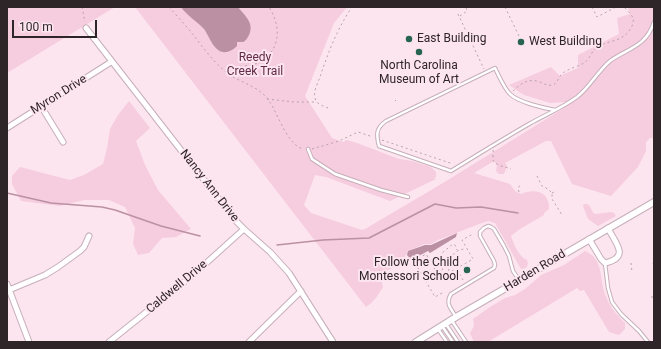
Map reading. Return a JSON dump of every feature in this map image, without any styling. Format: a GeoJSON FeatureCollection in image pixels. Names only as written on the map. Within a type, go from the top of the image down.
{"type":"FeatureCollection","features":[{"type":"Feature","properties":{"kind":"street","name":"Nancy Ann Drive"},"geometry":{"type":"LineString","coordinates":[[86,28],[236,221],[270,252],[289,273],[333,342]]}},
{"type":"Feature","properties":{"kind":"street","name":"Myron Drive"},"geometry":{"type":"LineString","coordinates":[[7,128],[111,62]]}},
{"type":"Feature","properties":{"kind":"street"},"geometry":{"type":"LineString","coordinates":[[41,106],[62,142]]}},
{"type":"Feature","properties":{"kind":"street","name":"Harden Road"},"geometry":{"type":"LineString","coordinates":[[416,342],[654,202]]}},
{"type":"Feature","properties":{"kind":"street"},"geometry":{"type":"LineString","coordinates":[[590,239],[601,259],[605,263],[615,260],[620,254],[619,249],[608,228]]}},
{"type":"Feature","properties":{"kind":"street","name":"Caldwell Drive"},"geometry":{"type":"LineString","coordinates":[[109,342],[194,274],[244,229]]}},
{"type":"Feature","properties":{"kind":"street"},"geometry":{"type":"LineString","coordinates":[[9,290],[45,274],[68,260],[84,247],[89,236]]}},
{"type":"Feature","properties":{"kind":"street"},"geometry":{"type":"LineString","coordinates":[[7,284],[29,342]]}},
{"type":"Feature","properties":{"kind":"street"},"geometry":{"type":"LineString","coordinates":[[249,342],[301,291]]}},
{"type":"Feature","properties":{"kind":"lane"},"geometry":{"type":"LineString","coordinates":[[555,110],[514,98],[508,93],[495,68],[386,120],[379,127],[377,134],[379,146],[451,171],[579,96],[602,69],[612,60],[639,45],[650,31],[654,22]]}},
{"type":"Feature","properties":{"kind":"lane"},"geometry":{"type":"LineString","coordinates":[[308,149],[312,159],[335,174],[380,190],[408,197]]}},
{"type":"Feature","properties":{"kind":"lane"},"geometry":{"type":"LineString","coordinates":[[447,342],[448,299],[451,294],[494,268],[495,265],[480,236],[480,232],[484,228],[488,226],[491,227],[496,233],[509,256],[513,271],[519,281]]}},
{"type":"Feature","properties":{"kind":"lane"},"geometry":{"type":"LineString","coordinates":[[605,263],[608,288],[612,302],[621,314],[648,342]]}},
{"type":"Feature","properties":{"kind":"lane"},"geometry":{"type":"LineString","coordinates":[[447,323],[453,342]]}},
{"type":"Feature","properties":{"kind":"lane"},"geometry":{"type":"LineString","coordinates":[[447,323],[458,342]]}},
{"type":"Feature","properties":{"kind":"lane"},"geometry":{"type":"LineString","coordinates":[[447,323],[466,342]]}},
{"type":"Feature","properties":{"kind":"path"},"geometry":{"type":"LineString","coordinates":[[82,7],[86,28]]}},
{"type":"Feature","properties":{"kind":"path"},"geometry":{"type":"LineString","coordinates":[[169,7],[205,50],[225,71],[255,88],[268,99],[289,138],[298,147],[308,149],[324,146],[358,132],[373,137]]}},
{"type":"Feature","properties":{"kind":"path"},"geometry":{"type":"LineString","coordinates":[[225,71],[230,68],[254,64],[266,58],[272,51],[276,44],[278,32],[274,16],[269,7]]}},
{"type":"Feature","properties":{"kind":"path"},"geometry":{"type":"LineString","coordinates":[[316,102],[314,96],[315,89],[329,51],[352,7]]}},
{"type":"Feature","properties":{"kind":"path"},"geometry":{"type":"LineString","coordinates":[[459,17],[467,11],[466,7]]}},
{"type":"Feature","properties":{"kind":"path"},"geometry":{"type":"LineString","coordinates":[[505,7],[519,36]]}},
{"type":"Feature","properties":{"kind":"path"},"geometry":{"type":"LineString","coordinates":[[592,7],[597,16],[616,7]]}},
{"type":"Feature","properties":{"kind":"path"},"geometry":{"type":"LineString","coordinates":[[513,91],[518,86],[533,80],[547,85],[555,84],[562,74],[586,62],[596,48],[623,37],[633,22],[633,16],[624,7]]}},
{"type":"Feature","properties":{"kind":"path"},"geometry":{"type":"LineString","coordinates":[[458,14],[484,69]]}},
{"type":"Feature","properties":{"kind":"path"},"geometry":{"type":"LineString","coordinates":[[449,35],[453,42],[468,35]]}},
{"type":"Feature","properties":{"kind":"path"},"geometry":{"type":"LineString","coordinates":[[268,99],[294,102],[316,102],[328,108]]}},
{"type":"Feature","properties":{"kind":"path"},"geometry":{"type":"LineString","coordinates":[[381,139],[459,166]]}},
{"type":"Feature","properties":{"kind":"path"},"geometry":{"type":"LineString","coordinates":[[491,147],[494,152],[493,161],[495,164],[511,169]]}},
{"type":"Feature","properties":{"kind":"path"},"geometry":{"type":"LineString","coordinates":[[538,176],[542,186],[552,193],[554,202],[562,215]]}},
{"type":"Feature","properties":{"kind":"path"},"geometry":{"type":"LineString","coordinates":[[519,192],[518,188],[521,184]]}},
{"type":"Feature","properties":{"kind":"path"},"geometry":{"type":"LineString","coordinates":[[552,193],[556,191]]}},
{"type":"Feature","properties":{"kind":"path"},"geometry":{"type":"LineString","coordinates":[[441,277],[473,259],[462,240],[473,234],[474,235]]}},
{"type":"Feature","properties":{"kind":"path"},"geometry":{"type":"LineString","coordinates":[[444,260],[442,253],[451,244],[454,244],[457,251]]}},
{"type":"Feature","properties":{"kind":"path"},"geometry":{"type":"LineString","coordinates":[[450,260],[457,251],[467,249]]}},
{"type":"Feature","properties":{"kind":"path"},"geometry":{"type":"LineString","coordinates":[[441,277],[440,278],[426,254],[414,261],[436,297],[442,293]]}},
{"type":"Feature","properties":{"kind":"path"},"geometry":{"type":"LineString","coordinates":[[435,268],[444,260],[450,260]]}},
{"type":"Feature","properties":{"kind":"path"},"geometry":{"type":"LineString","coordinates":[[450,260],[463,280]]}},
{"type":"Feature","properties":{"kind":"path"},"geometry":{"type":"LineString","coordinates":[[631,263],[632,272]]}},
{"type":"Feature","properties":{"kind":"path"},"geometry":{"type":"LineString","coordinates":[[652,296],[654,301]]}},
{"type":"Feature","properties":{"kind":"green space"},"geometry":{"type":"Polygon","coordinates":[[[7,7],[115,7],[7,73],[7,7]]]}},
{"type":"Feature","properties":{"kind":"green space","name":"Reedy Creek Trail"},"geometry":{"type":"Polygon","coordinates":[[[135,7],[347,7],[334,23],[305,96],[332,138],[343,142],[347,140],[399,159],[412,161],[431,167],[436,172],[436,177],[434,178],[436,179],[390,201],[326,177],[315,175],[304,205],[311,213],[362,230],[443,183],[564,108],[565,102],[550,103],[524,95],[509,85],[551,67],[560,76],[578,68],[578,55],[619,34],[617,18],[630,14],[628,7],[654,7],[654,138],[650,138],[646,142],[646,151],[638,167],[611,196],[572,184],[551,141],[546,141],[505,163],[507,166],[504,174],[499,174],[496,171],[497,165],[494,161],[474,173],[510,184],[515,191],[521,194],[531,191],[540,192],[547,198],[549,203],[549,209],[544,213],[544,215],[511,236],[519,253],[527,260],[528,264],[526,268],[521,269],[495,223],[488,221],[431,244],[424,244],[408,251],[405,257],[407,261],[388,270],[380,276],[383,287],[374,301],[366,307],[135,7]]]}},
{"type":"Feature","properties":{"kind":"green space"},"geometry":{"type":"Polygon","coordinates":[[[129,101],[150,128],[136,141],[145,165],[158,190],[191,229],[176,237],[162,238],[149,253],[138,255],[133,244],[135,228],[125,207],[109,200],[84,200],[60,206],[21,201],[12,184],[12,176],[20,167],[70,180],[84,175],[103,164],[110,129],[118,115],[129,101]]]}},
{"type":"Feature","properties":{"kind":"green space"},"geometry":{"type":"Polygon","coordinates":[[[584,204],[590,206],[595,214],[611,212],[616,216],[598,226],[588,219],[583,206],[584,204]]]}},
{"type":"Feature","properties":{"kind":"green space"},"geometry":{"type":"Polygon","coordinates":[[[585,251],[591,254],[598,264],[603,288],[607,298],[613,310],[625,323],[625,329],[619,335],[609,332],[584,290],[580,291],[577,288],[488,342],[474,342],[470,333],[474,326],[473,319],[505,298],[515,295],[525,289],[541,275],[564,265],[585,251]]]}},
{"type":"Feature","properties":{"kind":"shaded area"},"geometry":{"type":"Polygon","coordinates":[[[181,7],[238,7],[250,23],[251,27],[249,35],[243,42],[237,42],[237,46],[231,50],[223,52],[216,48],[204,29],[181,7]]]}},
{"type":"Feature","properties":{"kind":"shaded area"},"geometry":{"type":"Polygon","coordinates":[[[457,233],[456,237],[430,253],[428,251],[411,260],[407,255],[408,251],[425,245],[431,245],[457,233]]]}},
{"type":"Feature","properties":{"kind":"waterway"},"geometry":{"type":"LineString","coordinates":[[7,193],[51,203],[102,207],[161,226],[200,236]]}},
{"type":"Feature","properties":{"kind":"waterway"},"geometry":{"type":"LineString","coordinates":[[277,245],[323,240],[369,238],[435,204],[456,208],[481,207],[518,213]]}},
{"type":"Feature","properties":{"kind":"place","name":"East Building"},"geometry":{"type":"Point","coordinates":[409,39]}},
{"type":"Feature","properties":{"kind":"place","name":"West Building"},"geometry":{"type":"Point","coordinates":[521,42]}},
{"type":"Feature","properties":{"kind":"place","name":"North Carolina Museum of Art"},"geometry":{"type":"Point","coordinates":[419,52]}},
{"type":"Feature","properties":{"kind":"place","name":"Follow the Child Montessori School"},"geometry":{"type":"Point","coordinates":[467,270]}}]}
